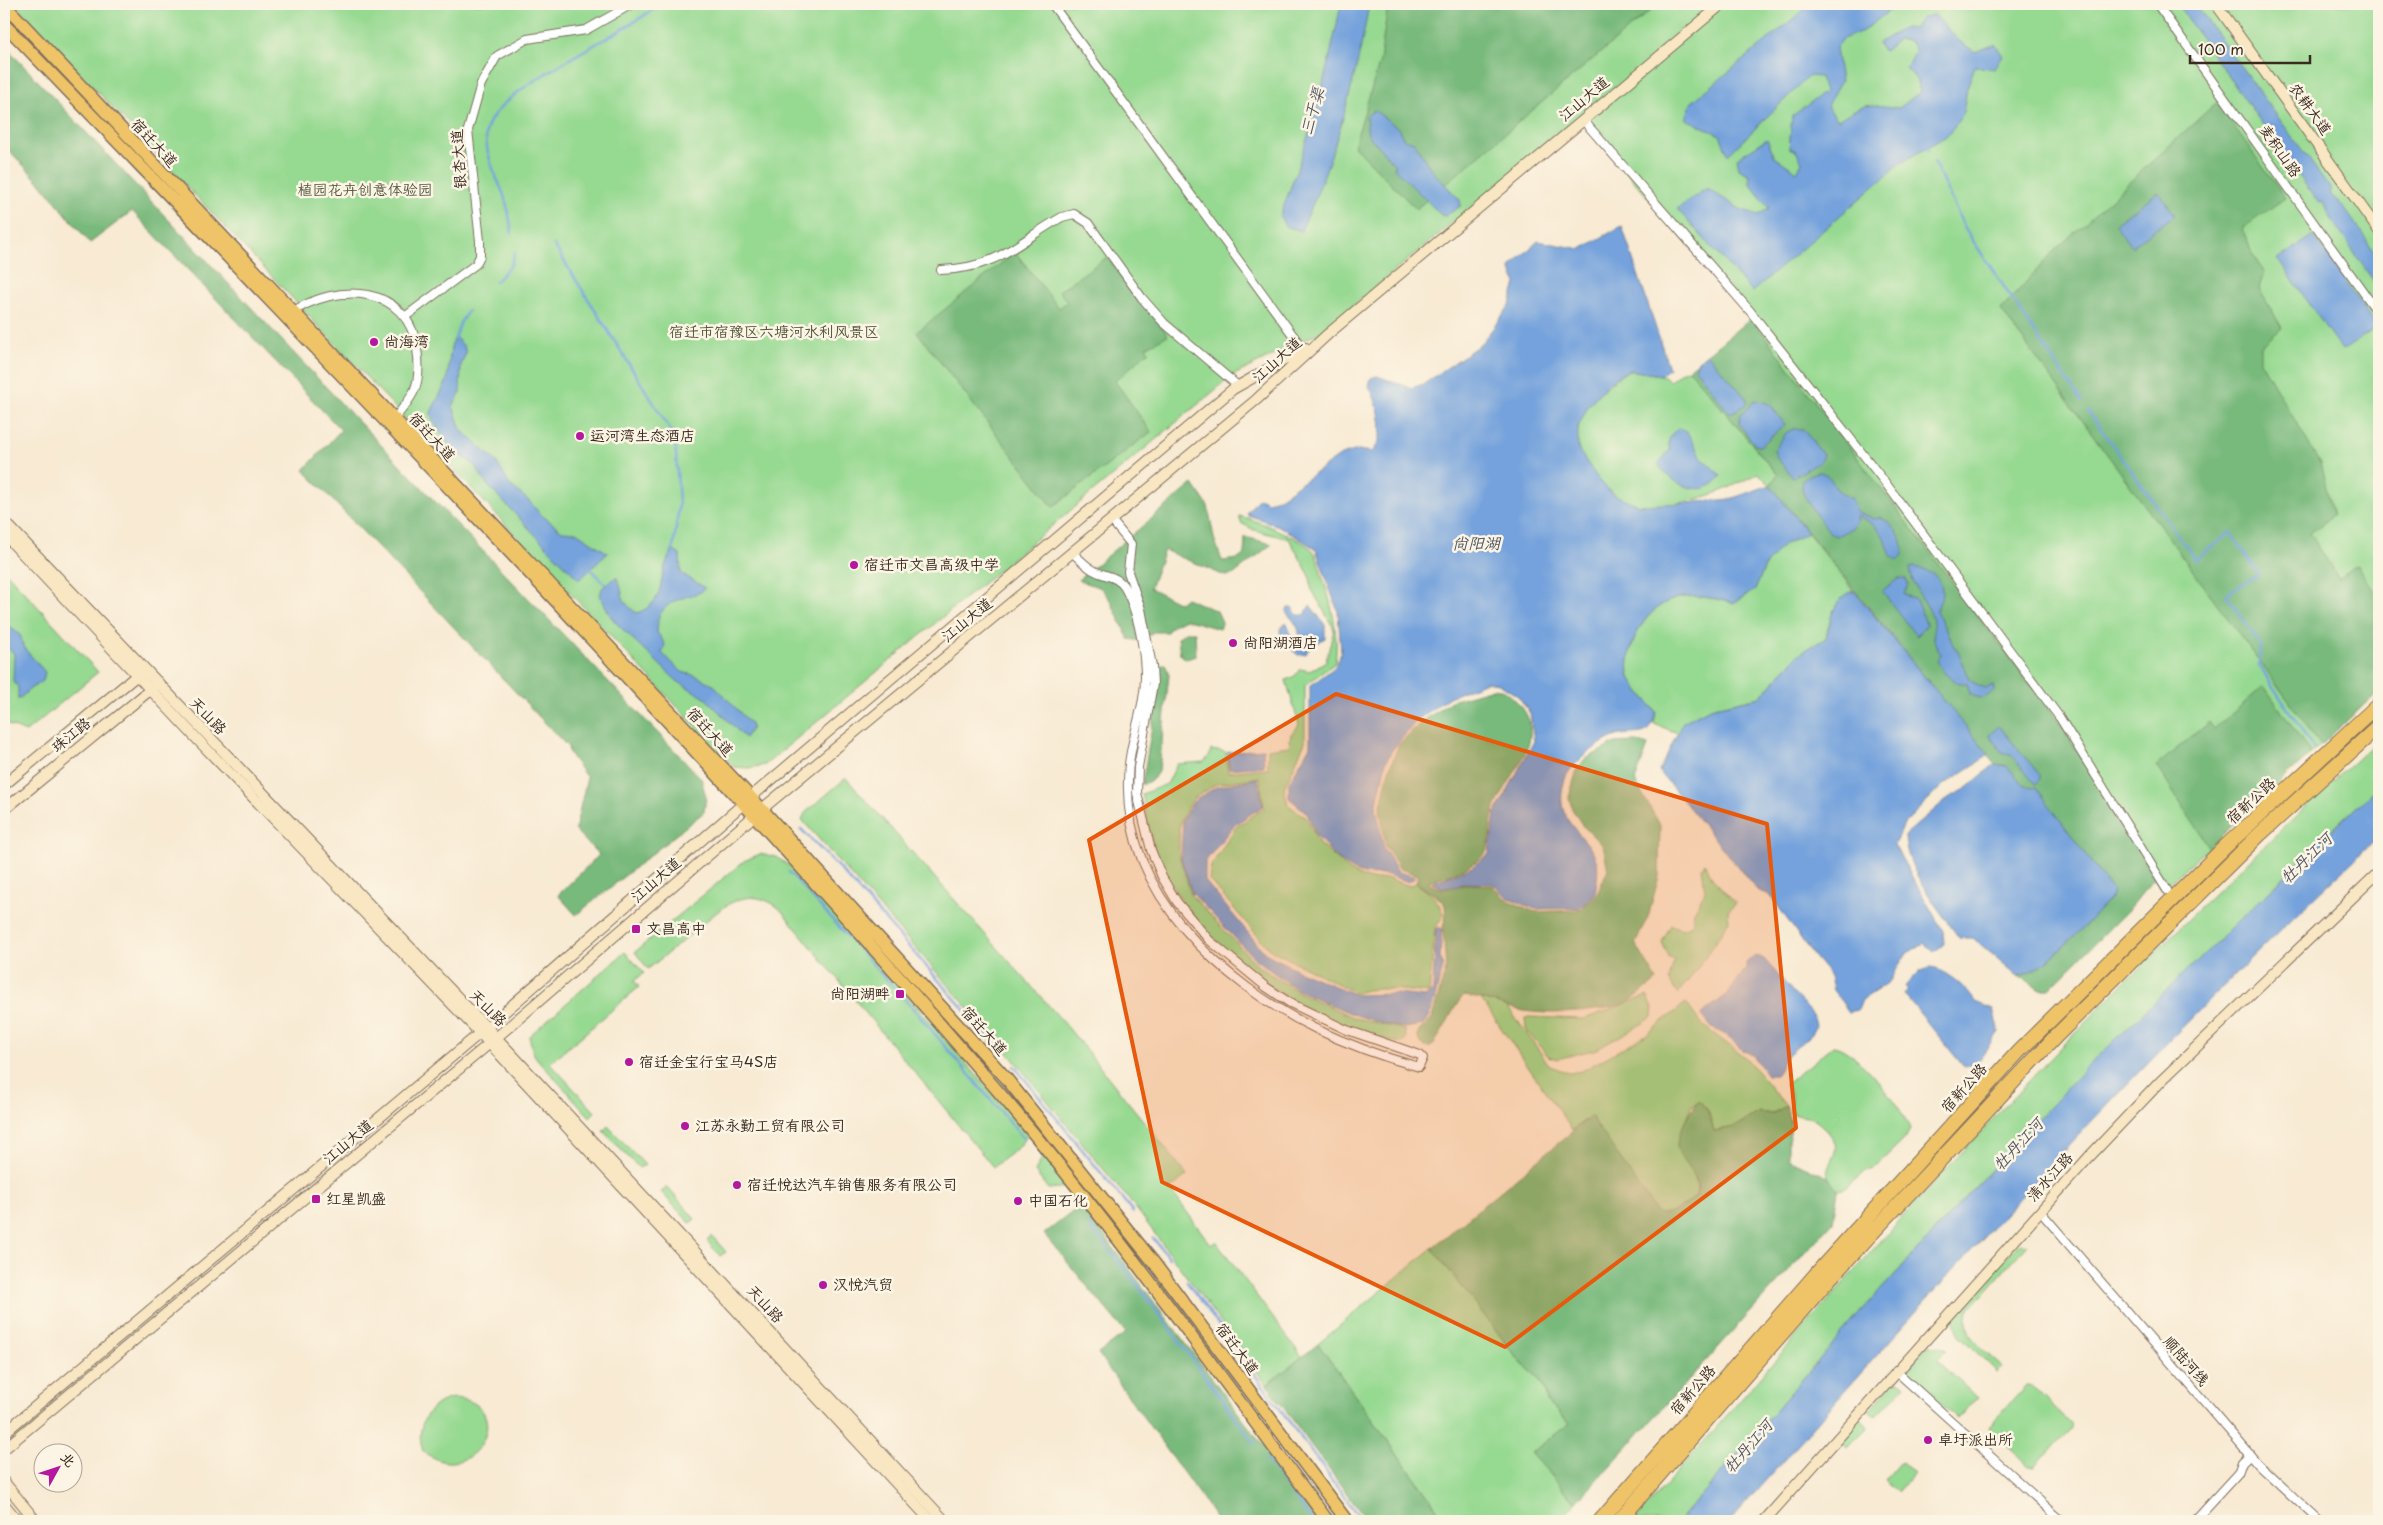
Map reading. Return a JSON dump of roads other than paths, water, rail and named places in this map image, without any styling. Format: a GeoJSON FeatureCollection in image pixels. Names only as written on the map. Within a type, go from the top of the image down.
{"type":"FeatureCollection","features":[{"type":"Feature","properties":{"kind":"highway","name":"宿新公路"},"geometry":{"type":"LineString","coordinates":[[1600,1521],[1825,1264],[2019,1051],[2228,844],[2379,704]]}},
{"type":"Feature","properties":{"kind":"highway","name":"宿新公路"},"geometry":{"type":"LineString","coordinates":[[1619,1521],[1830,1278],[2057,1035],[2258,835],[2379,726]]}},
{"type":"Feature","properties":{"kind":"main road","name":"宿迁大道"},"geometry":{"type":"LineString","coordinates":[[4,4],[290,314],[1006,1078],[1155,1264],[1346,1521]]}},
{"type":"Feature","properties":{"kind":"main road","name":"江山大道"},"geometry":{"type":"LineString","coordinates":[[4,1449],[493,1041],[758,812],[1256,400],[1328,334],[1722,4]]}},
{"type":"Feature","properties":{"kind":"main road","name":"农耕大道"},"geometry":{"type":"LineString","coordinates":[[2216,4],[2379,232]]}},
{"type":"Feature","properties":{"kind":"main road","name":"宿迁大道"},"geometry":{"type":"LineString","coordinates":[[4,24],[290,314]]}},
{"type":"Feature","properties":{"kind":"main road","name":"江山大道"},"geometry":{"type":"LineString","coordinates":[[4,1433],[483,1030],[747,801],[1238,386],[1328,334]]}},
{"type":"Feature","properties":{"kind":"main road","name":"天山路"},"geometry":{"type":"LineString","coordinates":[[4,521],[154,687],[483,1030],[931,1521]]}},
{"type":"Feature","properties":{"kind":"main road","name":"天山路"},"geometry":{"type":"LineString","coordinates":[[4,534],[140,672]]}},
{"type":"Feature","properties":{"kind":"main road","name":"珠江路"},"geometry":{"type":"LineString","coordinates":[[4,785],[140,672]]}},
{"type":"Feature","properties":{"kind":"main road","name":"珠江路"},"geometry":{"type":"LineString","coordinates":[[4,810],[154,687]]}},
{"type":"Feature","properties":{"kind":"main road","name":"宿迁大道"},"geometry":{"type":"LineString","coordinates":[[758,812],[1033,1133],[1145,1276],[1328,1521]]}},
{"type":"Feature","properties":{"kind":"main road","name":"清水江路"},"geometry":{"type":"LineString","coordinates":[[1764,1521],[2040,1211],[2162,1080],[2379,872]]}},
{"type":"Feature","properties":{"kind":"main road","name":"天山路"},"geometry":{"type":"LineString","coordinates":[[493,1041],[945,1521]]}},
{"type":"Feature","properties":{"kind":"main road"},"geometry":{"type":"LineString","coordinates":[[4,1482],[36,1521]]}},
{"type":"Feature","properties":{"kind":"main road"},"geometry":{"type":"LineString","coordinates":[[4,1504],[18,1521]]}},
{"type":"Feature","properties":{"kind":"street","name":"银杏大道"},"geometry":{"type":"LineString","coordinates":[[406,316],[476,264],[480,256],[468,130],[481,84],[497,56],[527,39],[586,30],[632,4]]}},
{"type":"Feature","properties":{"kind":"street"},"geometry":{"type":"LineString","coordinates":[[1052,4],[1303,349]]}},
{"type":"Feature","properties":{"kind":"street","name":"麦积山路"},"geometry":{"type":"LineString","coordinates":[[2157,4],[2379,314]]}},
{"type":"Feature","properties":{"kind":"street"},"geometry":{"type":"LineString","coordinates":[[1583,120],[1750,311],[1884,481],[2060,718],[2167,890]]}},
{"type":"Feature","properties":{"kind":"street"},"geometry":{"type":"LineString","coordinates":[[942,270],[956,270],[996,259],[1067,214],[1074,214],[1088,223],[1142,298],[1164,323],[1238,386]]}},
{"type":"Feature","properties":{"kind":"street"},"geometry":{"type":"LineString","coordinates":[[290,314],[325,297],[356,293],[372,296],[391,304],[406,316],[416,342],[418,377],[415,390],[391,422]]}},
{"type":"Feature","properties":{"kind":"street"},"geometry":{"type":"LineString","coordinates":[[1073,553],[1094,571],[1110,575],[1120,582],[1127,594],[1137,622],[1144,658],[1144,686],[1130,756],[1128,798],[1132,828],[1143,860],[1152,882],[1172,913],[1198,944],[1223,968],[1285,1011],[1334,1038],[1418,1067],[1423,1058],[1420,1055],[1347,1030],[1290,1002],[1266,987],[1209,940],[1176,902],[1162,877],[1151,850],[1138,793],[1138,766],[1152,699],[1152,666],[1141,609],[1128,572],[1131,544],[1112,520]]}},
{"type":"Feature","properties":{"kind":"street","name":"顺陆河线"},"geometry":{"type":"LineString","coordinates":[[2040,1211],[2250,1455],[2319,1521]]}},
{"type":"Feature","properties":{"kind":"street"},"geometry":{"type":"LineString","coordinates":[[1896,1371],[2062,1521]]}},
{"type":"Feature","properties":{"kind":"street"},"geometry":{"type":"LineString","coordinates":[[2194,1521],[2238,1473],[2242,1462],[2250,1455]]}},
{"type":"Feature","properties":{"kind":"water"},"geometry":{"type":"Polygon","coordinates":[[[1341,4],[1369,4],[1358,62],[1334,148],[1301,231],[1285,226],[1280,216],[1299,164],[1315,111],[1341,4]]]}},
{"type":"Feature","properties":{"kind":"water"},"geometry":{"type":"Polygon","coordinates":[[[1811,4],[1898,4],[1863,31],[1843,39],[1836,48],[1841,81],[1827,106],[1838,120],[1861,107],[1873,105],[1899,108],[1920,92],[1916,79],[1906,68],[1916,52],[1911,42],[1899,39],[1885,51],[1881,49],[1878,43],[1904,28],[1914,29],[1921,19],[1934,14],[1958,40],[1975,52],[1995,44],[2003,56],[1995,69],[1975,66],[1967,88],[1963,114],[1948,135],[1902,162],[1752,292],[1677,209],[1707,188],[1740,209],[1759,215],[1769,208],[1750,184],[1750,175],[1739,169],[1737,158],[1767,139],[1775,157],[1797,172],[1802,162],[1796,151],[1789,148],[1792,116],[1825,92],[1820,77],[1809,76],[1728,155],[1720,135],[1686,119],[1691,103],[1811,4]]]}},
{"type":"Feature","properties":{"kind":"water"},"geometry":{"type":"Polygon","coordinates":[[[2177,4],[2195,4],[2330,188],[2331,195],[2343,206],[2379,258],[2379,289],[2333,222],[2323,202],[2317,201],[2177,4]]]}},
{"type":"Feature","properties":{"kind":"water"},"geometry":{"type":"Polygon","coordinates":[[[1374,110],[1398,128],[1404,139],[1414,142],[1432,171],[1460,200],[1461,206],[1445,216],[1441,215],[1395,169],[1394,164],[1368,135],[1366,117],[1374,110]]]}},
{"type":"Feature","properties":{"kind":"water"},"geometry":{"type":"Polygon","coordinates":[[[2158,192],[2175,215],[2131,247],[2115,224],[2158,192]]]}},
{"type":"Feature","properties":{"kind":"water","name":"尚阳湖"},"geometry":{"type":"Polygon","coordinates":[[[1622,226],[1669,368],[1661,375],[1628,370],[1607,384],[1588,406],[1578,427],[1578,449],[1596,476],[1612,494],[1638,505],[1730,499],[1770,485],[1808,533],[1784,544],[1766,564],[1755,590],[1733,603],[1704,597],[1678,598],[1666,602],[1656,609],[1646,619],[1637,633],[1630,653],[1629,674],[1637,688],[1656,712],[1650,728],[1642,733],[1624,734],[1603,742],[1579,760],[1565,779],[1562,795],[1566,817],[1587,843],[1597,863],[1598,874],[1595,894],[1580,908],[1535,909],[1507,897],[1493,884],[1469,883],[1444,888],[1431,883],[1472,867],[1489,854],[1495,814],[1534,741],[1530,713],[1518,696],[1499,684],[1486,682],[1449,697],[1417,720],[1393,749],[1386,762],[1376,808],[1384,848],[1398,872],[1415,877],[1409,882],[1385,874],[1369,875],[1356,872],[1335,857],[1316,835],[1307,813],[1289,798],[1289,783],[1310,746],[1310,686],[1335,667],[1341,652],[1338,612],[1316,549],[1279,526],[1248,515],[1247,512],[1259,498],[1268,502],[1278,499],[1341,455],[1358,450],[1372,452],[1380,438],[1381,429],[1379,411],[1369,386],[1371,378],[1377,376],[1411,388],[1424,384],[1482,343],[1510,305],[1516,283],[1510,267],[1538,241],[1581,249],[1622,226]]]}},
{"type":"Feature","properties":{"kind":"water"},"geometry":{"type":"Polygon","coordinates":[[[2313,235],[2377,327],[2342,351],[2278,259],[2313,235]]]}},
{"type":"Feature","properties":{"kind":"water"},"geometry":{"type":"Polygon","coordinates":[[[455,337],[464,346],[466,353],[461,365],[460,394],[453,406],[461,430],[496,461],[509,484],[531,503],[539,513],[562,531],[576,532],[608,553],[579,580],[488,486],[475,466],[450,446],[432,419],[431,412],[447,381],[451,347],[455,337]]]}},
{"type":"Feature","properties":{"kind":"water"},"geometry":{"type":"Polygon","coordinates":[[[1707,354],[1747,399],[1746,405],[1731,413],[1727,410],[1695,368],[1698,361],[1707,354]]]}},
{"type":"Feature","properties":{"kind":"water"},"geometry":{"type":"Polygon","coordinates":[[[1756,400],[1770,404],[1785,425],[1760,446],[1756,446],[1739,424],[1741,414],[1756,400]]]}},
{"type":"Feature","properties":{"kind":"water"},"geometry":{"type":"Polygon","coordinates":[[[1678,428],[1687,432],[1702,458],[1721,476],[1714,484],[1706,488],[1688,487],[1671,478],[1658,464],[1670,450],[1670,438],[1678,428]]]}},
{"type":"Feature","properties":{"kind":"water"},"geometry":{"type":"Polygon","coordinates":[[[1794,429],[1803,429],[1823,455],[1820,462],[1793,477],[1777,458],[1774,450],[1787,432],[1794,429]]]}},
{"type":"Feature","properties":{"kind":"water"},"geometry":{"type":"Polygon","coordinates":[[[1820,472],[1829,477],[1840,492],[1851,498],[1857,512],[1875,519],[1880,517],[1890,523],[1898,533],[1902,544],[1903,555],[1898,560],[1891,556],[1880,531],[1871,523],[1857,516],[1858,520],[1852,528],[1837,536],[1831,534],[1812,509],[1802,490],[1803,482],[1808,475],[1820,472]]]}},
{"type":"Feature","properties":{"kind":"water"},"geometry":{"type":"Polygon","coordinates":[[[673,550],[680,555],[681,573],[705,588],[701,592],[667,606],[659,616],[657,632],[665,644],[662,653],[682,672],[697,676],[715,686],[751,724],[752,728],[745,738],[705,698],[677,681],[620,627],[611,617],[600,596],[602,588],[616,577],[624,599],[630,608],[637,613],[647,608],[658,594],[664,568],[673,550]]]}},
{"type":"Feature","properties":{"kind":"water"},"geometry":{"type":"Polygon","coordinates":[[[1914,567],[1931,573],[1940,582],[1942,595],[1936,611],[1961,658],[1970,680],[1979,686],[1987,688],[1993,685],[1994,690],[1983,698],[1970,694],[1967,684],[1955,682],[1943,672],[1937,660],[1941,654],[1934,640],[1930,611],[1911,576],[1910,568],[1914,567]]]}},
{"type":"Feature","properties":{"kind":"water"},"geometry":{"type":"Polygon","coordinates":[[[1899,578],[1906,579],[1908,584],[1904,595],[1915,598],[1927,625],[1916,636],[1882,591],[1899,578]]]}},
{"type":"Feature","properties":{"kind":"water"},"geometry":{"type":"Polygon","coordinates":[[[1854,591],[1989,755],[1943,785],[1904,824],[1894,845],[1943,931],[1944,944],[1934,952],[1924,943],[1906,954],[1889,982],[1862,1000],[1858,1010],[1849,1012],[1833,990],[1830,976],[1814,957],[1770,895],[1757,890],[1659,771],[1683,722],[1710,708],[1760,697],[1799,654],[1826,638],[1837,604],[1841,598],[1854,591]]]}},
{"type":"Feature","properties":{"kind":"water"},"geometry":{"type":"Polygon","coordinates":[[[1310,605],[1325,625],[1325,638],[1309,648],[1306,654],[1298,655],[1281,640],[1280,630],[1286,622],[1295,643],[1298,639],[1299,631],[1286,612],[1288,608],[1293,608],[1297,615],[1305,615],[1310,605]]]}},
{"type":"Feature","properties":{"kind":"water"},"geometry":{"type":"Polygon","coordinates":[[[4,622],[20,635],[25,649],[45,672],[43,681],[18,700],[18,687],[13,681],[14,653],[4,646],[4,622]]]}},
{"type":"Feature","properties":{"kind":"water"},"geometry":{"type":"Polygon","coordinates":[[[1999,726],[2040,775],[2040,779],[2035,784],[2012,756],[2002,752],[1989,735],[1999,726]]]}},
{"type":"Feature","properties":{"kind":"water"},"geometry":{"type":"Polygon","coordinates":[[[1263,749],[1264,766],[1229,769],[1228,752],[1263,749]]]}},
{"type":"Feature","properties":{"kind":"water"},"geometry":{"type":"Polygon","coordinates":[[[1995,764],[2007,766],[2025,786],[2036,787],[2113,892],[2111,898],[2055,955],[2030,972],[2018,976],[1973,938],[1959,938],[1917,876],[1911,862],[1905,835],[1948,798],[1964,790],[1995,764]]]}},
{"type":"Feature","properties":{"kind":"water"},"geometry":{"type":"Polygon","coordinates":[[[1258,778],[1263,806],[1234,825],[1218,845],[1205,862],[1205,881],[1265,953],[1299,971],[1356,995],[1396,994],[1425,997],[1433,991],[1436,929],[1438,927],[1442,929],[1440,957],[1443,967],[1431,1012],[1423,1025],[1405,1028],[1387,1025],[1350,1013],[1298,990],[1256,960],[1192,893],[1181,859],[1183,819],[1194,801],[1216,787],[1258,778]]]}},
{"type":"Feature","properties":{"kind":"water","name":"牡丹江河"},"geometry":{"type":"Polygon","coordinates":[[[2379,785],[2379,837],[2209,1001],[2046,1170],[1730,1521],[1679,1521],[1865,1307],[2077,1077],[2379,785]]]}},
{"type":"Feature","properties":{"kind":"water"},"geometry":{"type":"Polygon","coordinates":[[[1755,955],[1764,959],[1813,1015],[1816,1025],[1812,1034],[1783,1059],[1780,1070],[1775,1075],[1767,1075],[1753,1055],[1742,1050],[1726,1035],[1712,1028],[1701,1014],[1728,994],[1746,968],[1746,963],[1755,955]]]}},
{"type":"Feature","properties":{"kind":"water"},"geometry":{"type":"Polygon","coordinates":[[[1929,968],[1942,971],[1961,986],[1975,1002],[1993,1009],[1999,1032],[1977,1063],[1964,1067],[1904,994],[1908,990],[1905,986],[1920,971],[1929,968]]]}},
{"type":"Feature","properties":{"kind":"waterway"},"geometry":{"type":"LineString","coordinates":[[512,234],[506,202],[488,150],[486,135],[492,118],[509,100],[532,82],[642,17],[659,4]]}},
{"type":"Feature","properties":{"kind":"waterway"},"geometry":{"type":"LineString","coordinates":[[1927,147],[1929,151]]}},
{"type":"Feature","properties":{"kind":"waterway"},"geometry":{"type":"LineString","coordinates":[[1934,162],[1965,229],[2081,401]]}},
{"type":"Feature","properties":{"kind":"waterway"},"geometry":{"type":"LineString","coordinates":[[554,245],[675,437],[679,505],[673,550]]}},
{"type":"Feature","properties":{"kind":"waterway"},"geometry":{"type":"LineString","coordinates":[[495,282],[511,265],[515,252]]}},
{"type":"Feature","properties":{"kind":"waterway"},"geometry":{"type":"LineString","coordinates":[[455,339],[460,323],[468,311]]}},
{"type":"Feature","properties":{"kind":"waterway"},"geometry":{"type":"LineString","coordinates":[[2088,411],[2196,560],[2230,532],[2259,574],[2226,594],[2260,645],[2259,665],[2314,749]]}},
{"type":"Feature","properties":{"kind":"waterway"},"geometry":{"type":"LineString","coordinates":[[589,567],[605,584]]}},
{"type":"Feature","properties":{"kind":"waterway"},"geometry":{"type":"LineString","coordinates":[[801,829],[839,868],[1003,1053]]}},
{"type":"Feature","properties":{"kind":"waterway"},"geometry":{"type":"LineString","coordinates":[[789,872],[917,1013],[1023,1138]]}},
{"type":"Feature","properties":{"kind":"waterway"},"geometry":{"type":"LineString","coordinates":[[1014,1066],[1133,1212]]}},
{"type":"Feature","properties":{"kind":"waterway"},"geometry":{"type":"LineString","coordinates":[[1089,1225],[1136,1283],[1255,1444]]}},
{"type":"Feature","properties":{"kind":"waterway"},"geometry":{"type":"LineString","coordinates":[[1153,1238],[1169,1258]]}},
{"type":"Feature","properties":{"kind":"waterway"},"geometry":{"type":"LineString","coordinates":[[1187,1282],[1362,1521]]}},
{"type":"Feature","properties":{"kind":"waterway"},"geometry":{"type":"LineString","coordinates":[[1266,1459],[1312,1521]]}},
{"type":"Feature","properties":{"kind":"place","name":"尚海湾"},"geometry":{"type":"Point","coordinates":[374,342]}},
{"type":"Feature","properties":{"kind":"place","name":"运河湾生态酒店"},"geometry":{"type":"Point","coordinates":[580,436]}},
{"type":"Feature","properties":{"kind":"place","name":"宿迁市文昌高级中学"},"geometry":{"type":"Point","coordinates":[854,565]}},
{"type":"Feature","properties":{"kind":"place","name":"尚阳湖酒店"},"geometry":{"type":"Point","coordinates":[1233,643]}},
{"type":"Feature","properties":{"kind":"place","name":"文昌高中"},"geometry":{"type":"Point","coordinates":[636,929]}},
{"type":"Feature","properties":{"kind":"place","name":"尚阳湖畔"},"geometry":{"type":"Point","coordinates":[900,994]}},
{"type":"Feature","properties":{"kind":"place","name":"宿迁金宝行宝马4S店"},"geometry":{"type":"Point","coordinates":[629,1062]}},
{"type":"Feature","properties":{"kind":"place","name":"江苏永勤工贸有限公司"},"geometry":{"type":"Point","coordinates":[685,1126]}},
{"type":"Feature","properties":{"kind":"place","name":"宿迁悦达汽车销售服务有限公司"},"geometry":{"type":"Point","coordinates":[737,1185]}},
{"type":"Feature","properties":{"kind":"place","name":"红星凯盛"},"geometry":{"type":"Point","coordinates":[316,1199]}},
{"type":"Feature","properties":{"kind":"place","name":"中国石化"},"geometry":{"type":"Point","coordinates":[1018,1201]}},
{"type":"Feature","properties":{"kind":"place","name":"汉悦汽贸"},"geometry":{"type":"Point","coordinates":[823,1285]}},
{"type":"Feature","properties":{"kind":"place","name":"卓圩派出所"},"geometry":{"type":"Point","coordinates":[1928,1440]}},
{"type":"Feature","properties":{"kind":"water label","name":"三干渠"},"geometry":{"type":"Point","coordinates":[1312,111]}},
{"type":"Feature","properties":{"kind":"park label","name":"植园花卉创意体验园"},"geometry":{"type":"Point","coordinates":[365,190]}},
{"type":"Feature","properties":{"kind":"park label","name":"宿迁市宿豫区六塘河水利风景区"},"geometry":{"type":"Point","coordinates":[774,332]}}]}
